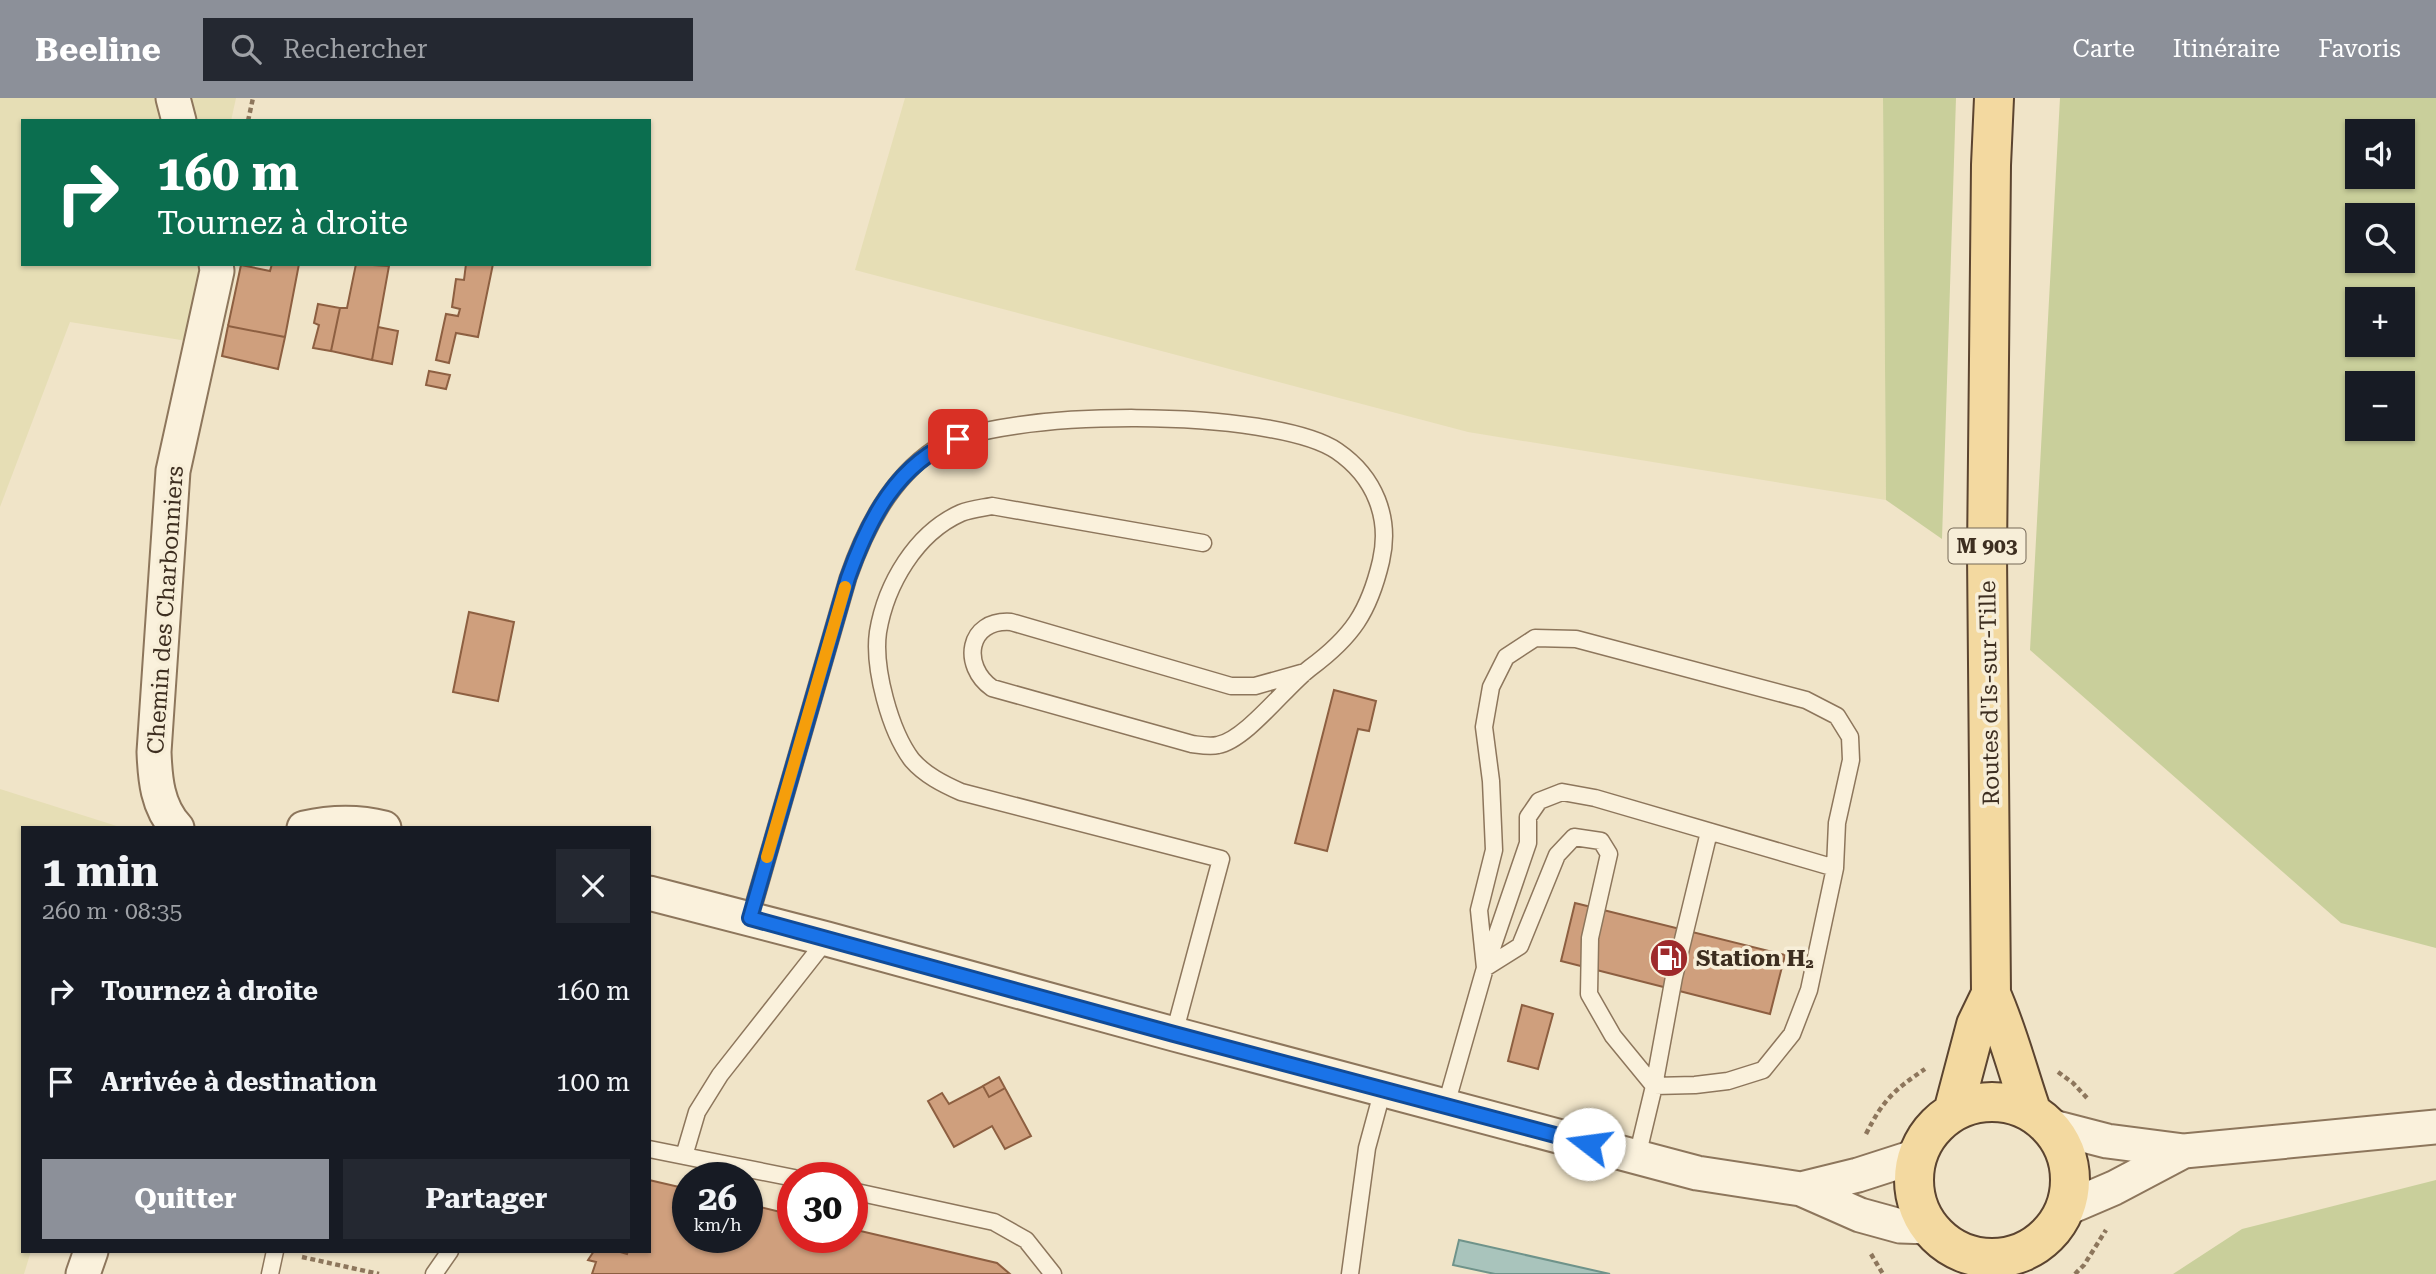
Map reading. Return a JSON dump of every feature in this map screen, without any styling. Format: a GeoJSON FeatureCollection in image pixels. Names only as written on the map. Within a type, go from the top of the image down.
{"type":"FeatureCollection","features":[{"type":"Feature","properties":{"kind":"main road","name":"Routes d'Is-sur-Tille"},"geometry":{"type":"LineString","coordinates":[[1994,98],[1987,554],[1991,994],[2002,1019],[2011,1052],[2040,1120]]}},
{"type":"Feature","properties":{"kind":"main road","name":"Routes d'Is-sur-Tille"},"geometry":{"type":"LineString","coordinates":[[1953,1112],[1976,1025],[1991,994]]}},
{"type":"Feature","properties":{"kind":"main road"},"geometry":{"type":"LineString","coordinates":[[1988,1102],[2012,1105],[2040,1120],[2062,1144],[2069,1164],[2070,1186],[2065,1209],[2054,1228],[2030,1259],[2011,1256],[1976,1257],[1951,1250],[1916,1197],[1914,1183],[1917,1156],[1931,1131],[1953,1112],[1988,1102]]}},
{"type":"Feature","properties":{"kind":"street"},"geometry":{"type":"LineString","coordinates":[[173,98],[178,119]]}},
{"type":"Feature","properties":{"kind":"street","name":"Chemin des Charbonniers"},"geometry":{"type":"LineString","coordinates":[[174,825],[155,786],[153,752],[173,471],[216,266]]}},
{"type":"Feature","properties":{"kind":"street"},"geometry":{"type":"LineString","coordinates":[[312,826],[325,823],[364,823],[376,826]]}},
{"type":"Feature","properties":{"kind":"street"},"geometry":{"type":"LineString","coordinates":[[651,893],[1697,1173],[1801,1189],[1860,1215],[1900,1226],[1951,1250]]}},
{"type":"Feature","properties":{"kind":"street"},"geometry":{"type":"LineString","coordinates":[[2040,1120],[2107,1141],[2184,1151],[2436,1127]]}},
{"type":"Feature","properties":{"kind":"street"},"geometry":{"type":"LineString","coordinates":[[2065,1209],[2114,1188],[2184,1151]]}},
{"type":"Feature","properties":{"kind":"street"},"geometry":{"type":"LineString","coordinates":[[1801,1189],[1917,1156]]}},
{"type":"Feature","properties":{"kind":"street"},"geometry":{"type":"LineString","coordinates":[[83,1274],[90,1253]]}},
{"type":"Feature","properties":{"kind":"lane"},"geometry":{"type":"LineString","coordinates":[[750,918],[859,547],[886,499],[902,477],[938,447],[975,433],[1055,421],[1134,417],[1211,421],[1301,435],[1336,450],[1363,474],[1381,509],[1384,546],[1369,604],[1358,622],[1331,653],[1305,672],[1236,737],[1218,746],[1192,744],[992,688],[976,672],[974,646],[979,633],[987,625],[999,621],[1011,622],[1231,686],[1255,687],[1305,672]]}},
{"type":"Feature","properties":{"kind":"lane"},"geometry":{"type":"LineString","coordinates":[[1174,1034],[1221,859],[961,792],[935,780],[913,760],[895,730],[885,699],[878,633],[898,573],[939,525],[963,512],[992,506],[1203,543]]}},
{"type":"Feature","properties":{"kind":"lane"},"geometry":{"type":"LineString","coordinates":[[1485,968],[1479,910],[1494,850],[1491,781],[1484,727],[1491,687],[1506,657],[1535,638],[1576,639],[1807,699],[1838,716],[1850,737],[1852,760],[1837,823],[1835,868],[1809,989],[1792,1034],[1763,1070],[1728,1081],[1654,1086]]}},
{"type":"Feature","properties":{"kind":"lane"},"geometry":{"type":"LineString","coordinates":[[1446,1105],[1485,968],[1528,844],[1528,817],[1539,801],[1562,792],[1595,798],[1835,868]]}},
{"type":"Feature","properties":{"kind":"lane"},"geometry":{"type":"LineString","coordinates":[[1637,1157],[1654,1086],[1674,977],[1709,832]]}},
{"type":"Feature","properties":{"kind":"lane"},"geometry":{"type":"LineString","coordinates":[[1485,968],[1520,946],[1557,855],[1574,837],[1601,841],[1609,854],[1590,938],[1589,994],[1613,1036],[1654,1086]]}},
{"type":"Feature","properties":{"kind":"lane"},"geometry":{"type":"LineString","coordinates":[[684,1156],[697,1112],[720,1074],[827,939]]}},
{"type":"Feature","properties":{"kind":"lane"},"geometry":{"type":"LineString","coordinates":[[1350,1274],[1367,1148],[1383,1089]]}},
{"type":"Feature","properties":{"kind":"lane"},"geometry":{"type":"LineString","coordinates":[[651,1149],[777,1175]]}},
{"type":"Feature","properties":{"kind":"lane"},"geometry":{"type":"LineString","coordinates":[[868,1194],[995,1222],[1026,1240],[1053,1274]]}},
{"type":"Feature","properties":{"kind":"lane"},"geometry":{"type":"LineString","coordinates":[[270,1274],[275,1253]]}},
{"type":"Feature","properties":{"kind":"lane"},"geometry":{"type":"LineString","coordinates":[[434,1274],[449,1253]]}},
{"type":"Feature","properties":{"kind":"path"},"geometry":{"type":"LineString","coordinates":[[248,119],[253,98]]}},
{"type":"Feature","properties":{"kind":"path"},"geometry":{"type":"LineString","coordinates":[[292,1255],[379,1274]]}},
{"type":"Feature","properties":{"kind":"shaded area"},"geometry":{"type":"Polygon","coordinates":[[[0,98],[236,98],[231,119],[21,119],[21,266],[202,266],[187,341],[70,322],[0,507],[0,98]]]}},
{"type":"Feature","properties":{"kind":"shaded area"},"geometry":{"type":"Polygon","coordinates":[[[905,98],[1883,98],[1886,500],[1468,432],[855,270],[905,98]]]}},
{"type":"Feature","properties":{"kind":"shaded area"},"geometry":{"type":"Polygon","coordinates":[[[0,789],[117,826],[21,826],[21,1253],[30,1253],[24,1274],[0,1274],[0,789]]]}},
{"type":"Feature","properties":{"kind":"green space"},"geometry":{"type":"Polygon","coordinates":[[[1883,98],[1956,98],[1942,539],[1886,500],[1883,98]]]}},
{"type":"Feature","properties":{"kind":"green space"},"geometry":{"type":"Polygon","coordinates":[[[2060,98],[2436,98],[2436,948],[2341,923],[2030,650],[2060,98]]]}},
{"type":"Feature","properties":{"kind":"green space"},"geometry":{"type":"Polygon","coordinates":[[[2436,1180],[2436,1274],[2173,1274],[2242,1229],[2436,1180]]]}},
{"type":"Feature","properties":{"kind":"water"},"geometry":{"type":"Polygon","coordinates":[[[1459,1240],[1610,1274],[1495,1274],[1453,1265],[1459,1240]]]}},
{"type":"Feature","properties":{"kind":"building"},"geometry":{"type":"Polygon","coordinates":[[[241,266],[270,271],[271,266],[299,266],[285,337],[228,326],[241,266]]]}},
{"type":"Feature","properties":{"kind":"building"},"geometry":{"type":"Polygon","coordinates":[[[356,266],[389,266],[372,360],[331,351],[340,308],[347,308],[356,266]]]}},
{"type":"Feature","properties":{"kind":"building"},"geometry":{"type":"Polygon","coordinates":[[[466,266],[493,266],[478,337],[456,333],[449,363],[436,360],[446,314],[458,316],[460,309],[452,307],[456,279],[464,280],[466,266]]]}},
{"type":"Feature","properties":{"kind":"building"},"geometry":{"type":"Polygon","coordinates":[[[318,304],[340,308],[331,351],[313,348],[319,325],[314,323],[318,304]]]}},
{"type":"Feature","properties":{"kind":"building"},"geometry":{"type":"Polygon","coordinates":[[[228,326],[285,337],[278,369],[222,356],[228,326]]]}},
{"type":"Feature","properties":{"kind":"building"},"geometry":{"type":"Polygon","coordinates":[[[378,327],[398,331],[392,364],[372,360],[378,327]]]}},
{"type":"Feature","properties":{"kind":"building"},"geometry":{"type":"Polygon","coordinates":[[[429,371],[450,375],[446,389],[426,385],[429,371]]]}},
{"type":"Feature","properties":{"kind":"building"},"geometry":{"type":"Polygon","coordinates":[[[469,612],[514,622],[498,701],[453,692],[469,612]]]}},
{"type":"Feature","properties":{"kind":"building"},"geometry":{"type":"Polygon","coordinates":[[[1334,690],[1376,701],[1369,731],[1358,729],[1327,851],[1295,843],[1334,690]]]}},
{"type":"Feature","properties":{"kind":"building"},"geometry":{"type":"Polygon","coordinates":[[[1575,903],[1785,955],[1770,1014],[1561,961],[1575,903]]]}},
{"type":"Feature","properties":{"kind":"building"},"geometry":{"type":"Polygon","coordinates":[[[1522,1005],[1553,1014],[1538,1069],[1508,1061],[1522,1005]]]}},
{"type":"Feature","properties":{"kind":"building"},"geometry":{"type":"Polygon","coordinates":[[[999,1077],[1005,1088],[989,1097],[983,1086],[999,1077]]]}},
{"type":"Feature","properties":{"kind":"building"},"geometry":{"type":"Polygon","coordinates":[[[983,1086],[989,1097],[1005,1088],[1031,1136],[1005,1149],[992,1126],[954,1147],[928,1101],[942,1093],[949,1104],[983,1086]]]}},
{"type":"Feature","properties":{"kind":"building"},"geometry":{"type":"Polygon","coordinates":[[[651,1180],[672,1185],[672,1253],[763,1253],[763,1208],[777,1211],[777,1253],[868,1253],[868,1233],[997,1263],[1010,1274],[592,1274],[596,1262],[588,1260],[593,1253],[651,1253],[651,1180]]]}},
{"type":"Feature","properties":{"kind":"slow traffic"},"geometry":{"type":"LineString","coordinates":[[767,857],[845,587]]}},
{"type":"Feature","properties":{"kind":"place","name":"Station H₂"},"geometry":{"type":"Point","coordinates":[1669,958]}},
{"type":"Feature","properties":{"kind":"route"},"geometry":{"type":"LineString","coordinates":[[958,439],[938,447],[902,477],[870,525],[859,547],[750,918],[1589,1144]]}}]}
